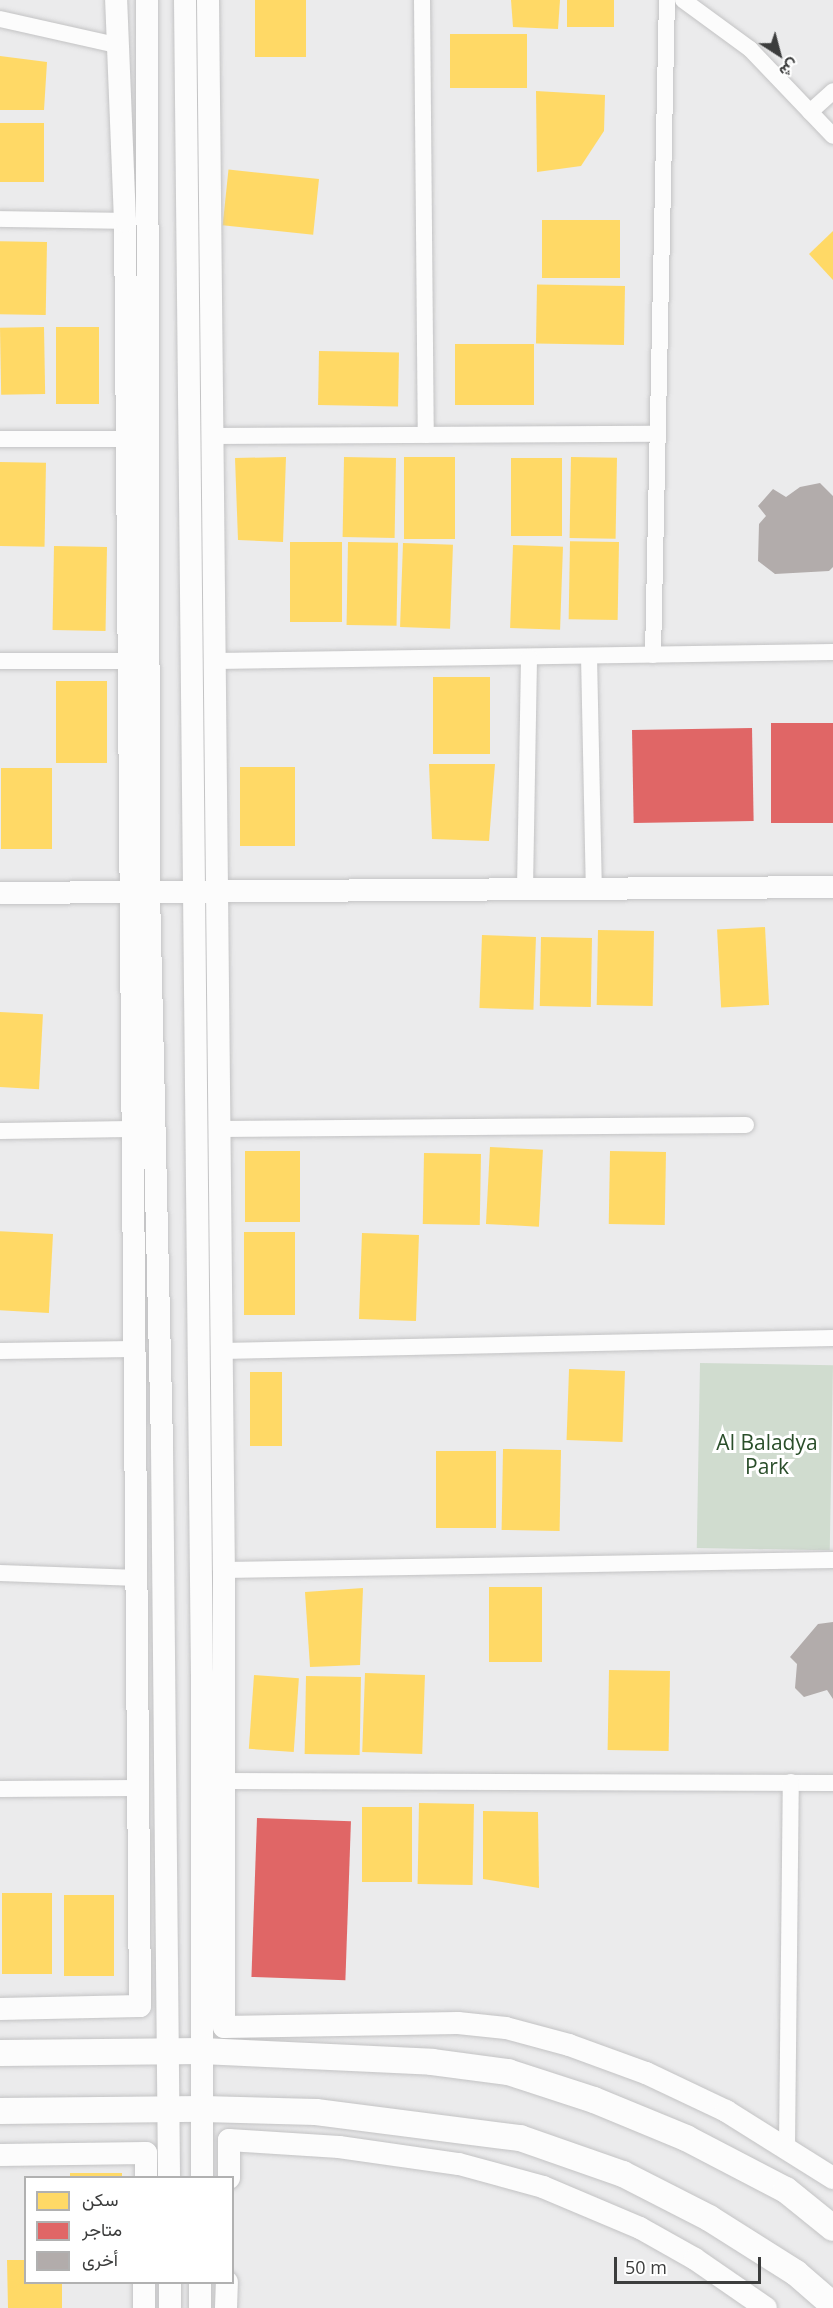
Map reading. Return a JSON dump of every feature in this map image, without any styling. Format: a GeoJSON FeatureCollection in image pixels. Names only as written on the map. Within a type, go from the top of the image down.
{"type":"FeatureCollection","features":[{"type":"Feature","properties":{"kind":"main road"},"geometry":{"type":"LineString","coordinates":[[116,0],[116,45],[125,221],[126,661],[162,1446],[169,2176]]}},
{"type":"Feature","properties":{"kind":"main road"},"geometry":{"type":"LineString","coordinates":[[0,2009],[140,2006],[136,1788],[138,1578],[132,1349],[130,1129],[138,893],[147,0]]}},
{"type":"Feature","properties":{"kind":"main road"},"geometry":{"type":"LineString","coordinates":[[185,0],[204,892],[202,2176]]}},
{"type":"Feature","properties":{"kind":"main road"},"geometry":{"type":"LineString","coordinates":[[208,0],[216,661],[204,892],[220,1129],[224,1570],[224,2027],[458,2023],[506,2028],[569,2045],[646,2073],[787,2146],[833,2178]]}},
{"type":"Feature","properties":{"kind":"main road"},"geometry":{"type":"LineString","coordinates":[[0,893],[594,886],[833,887]]}},
{"type":"Feature","properties":{"kind":"main road"},"geometry":{"type":"LineString","coordinates":[[0,2053],[202,2051],[432,2062],[508,2072],[594,2100],[686,2138],[786,2190],[833,2228]]}},
{"type":"Feature","properties":{"kind":"main road"},"geometry":{"type":"LineString","coordinates":[[0,2111],[202,2109],[316,2112],[520,2138],[624,2174],[709,2218],[796,2273],[833,2306]]}},
{"type":"Feature","properties":{"kind":"main road"},"geometry":{"type":"LineString","coordinates":[[229,2176],[229,2140],[339,2147],[459,2164],[543,2187],[640,2228],[695,2259],[766,2308]]}},
{"type":"Feature","properties":{"kind":"main road"},"geometry":{"type":"LineString","coordinates":[[0,2155],[146,2152],[146,2176]]}},
{"type":"Feature","properties":{"kind":"main road"},"geometry":{"type":"LineString","coordinates":[[144,2284],[144,2308]]}},
{"type":"Feature","properties":{"kind":"main road"},"geometry":{"type":"LineString","coordinates":[[170,2284],[170,2308]]}},
{"type":"Feature","properties":{"kind":"main road"},"geometry":{"type":"LineString","coordinates":[[200,2284],[200,2308]]}},
{"type":"Feature","properties":{"kind":"main road"},"geometry":{"type":"LineString","coordinates":[[226,2308],[227,2284]]}},
{"type":"Feature","properties":{"kind":"street"},"geometry":{"type":"LineString","coordinates":[[422,0],[426,435]]}},
{"type":"Feature","properties":{"kind":"street"},"geometry":{"type":"LineString","coordinates":[[653,655],[667,0]]}},
{"type":"Feature","properties":{"kind":"street"},"geometry":{"type":"LineString","coordinates":[[682,0],[750,49],[833,136]]}},
{"type":"Feature","properties":{"kind":"street"},"geometry":{"type":"LineString","coordinates":[[0,19],[116,45]]}},
{"type":"Feature","properties":{"kind":"street"},"geometry":{"type":"LineString","coordinates":[[810,112],[833,91]]}},
{"type":"Feature","properties":{"kind":"street"},"geometry":{"type":"LineString","coordinates":[[0,219],[125,221]]}},
{"type":"Feature","properties":{"kind":"street"},"geometry":{"type":"LineString","coordinates":[[212,436],[658,434]]}},
{"type":"Feature","properties":{"kind":"street"},"geometry":{"type":"LineString","coordinates":[[0,439],[127,439]]}},
{"type":"Feature","properties":{"kind":"street"},"geometry":{"type":"LineString","coordinates":[[216,661],[833,652]]}},
{"type":"Feature","properties":{"kind":"street"},"geometry":{"type":"LineString","coordinates":[[589,656],[594,886]]}},
{"type":"Feature","properties":{"kind":"street"},"geometry":{"type":"LineString","coordinates":[[525,888],[529,657]]}},
{"type":"Feature","properties":{"kind":"street"},"geometry":{"type":"LineString","coordinates":[[0,661],[126,661]]}},
{"type":"Feature","properties":{"kind":"street"},"geometry":{"type":"LineString","coordinates":[[220,1129],[746,1125]]}},
{"type":"Feature","properties":{"kind":"street"},"geometry":{"type":"LineString","coordinates":[[0,1131],[130,1129]]}},
{"type":"Feature","properties":{"kind":"street"},"geometry":{"type":"LineString","coordinates":[[222,1351],[833,1338]]}},
{"type":"Feature","properties":{"kind":"street"},"geometry":{"type":"LineString","coordinates":[[0,1351],[132,1349]]}},
{"type":"Feature","properties":{"kind":"street"},"geometry":{"type":"LineString","coordinates":[[224,1570],[833,1560]]}},
{"type":"Feature","properties":{"kind":"street"},"geometry":{"type":"LineString","coordinates":[[0,1573],[138,1578]]}},
{"type":"Feature","properties":{"kind":"street"},"geometry":{"type":"LineString","coordinates":[[223,1781],[833,1783]]}},
{"type":"Feature","properties":{"kind":"street"},"geometry":{"type":"LineString","coordinates":[[787,2146],[791,1782]]}},
{"type":"Feature","properties":{"kind":"street"},"geometry":{"type":"LineString","coordinates":[[0,1789],[136,1788]]}},
{"type":"Feature","properties":{"kind":"green space","name":"Al Baladya Park"},"geometry":{"type":"Polygon","coordinates":[[[700,1363],[833,1365],[830,1550],[697,1548],[700,1363]]]}},
{"type":"Feature","properties":{"kind":"building: سكن"},"geometry":{"type":"Polygon","coordinates":[[[255,0],[306,0],[306,57],[255,57],[255,0]]]}},
{"type":"Feature","properties":{"kind":"building: سكن"},"geometry":{"type":"Polygon","coordinates":[[[511,0],[560,0],[558,29],[513,27],[511,0]]]}},
{"type":"Feature","properties":{"kind":"building: سكن"},"geometry":{"type":"Polygon","coordinates":[[[567,0],[614,0],[614,27],[567,27],[567,0]]]}},
{"type":"Feature","properties":{"kind":"building: سكن"},"geometry":{"type":"Polygon","coordinates":[[[450,34],[527,34],[527,88],[450,88],[450,34]]]}},
{"type":"Feature","properties":{"kind":"building: سكن"},"geometry":{"type":"Polygon","coordinates":[[[0,56],[47,62],[44,110],[0,110],[0,56]]]}},
{"type":"Feature","properties":{"kind":"building: سكن"},"geometry":{"type":"Polygon","coordinates":[[[536,91],[605,95],[604,131],[581,166],[537,172],[536,91]]]}},
{"type":"Feature","properties":{"kind":"building: سكن"},"geometry":{"type":"Polygon","coordinates":[[[0,123],[44,123],[44,182],[0,182],[0,123]]]}},
{"type":"Feature","properties":{"kind":"building: سكن"},"geometry":{"type":"Polygon","coordinates":[[[228,169],[319,179],[313,235],[223,225],[228,169]]]}},
{"type":"Feature","properties":{"kind":"building: سكن"},"geometry":{"type":"Polygon","coordinates":[[[542,220],[620,220],[620,278],[542,278],[542,220]]]}},
{"type":"Feature","properties":{"kind":"building: سكن"},"geometry":{"type":"Polygon","coordinates":[[[833,231],[833,280],[809,254],[833,231]]]}},
{"type":"Feature","properties":{"kind":"building: سكن"},"geometry":{"type":"Polygon","coordinates":[[[0,241],[47,242],[46,315],[0,314],[0,241]]]}},
{"type":"Feature","properties":{"kind":"building: سكن"},"geometry":{"type":"Polygon","coordinates":[[[537,284],[625,286],[624,345],[536,343],[537,284]]]}},
{"type":"Feature","properties":{"kind":"building: سكن"},"geometry":{"type":"Polygon","coordinates":[[[44,327],[45,394],[1,395],[0,328],[44,327]]]}},
{"type":"Feature","properties":{"kind":"building: سكن"},"geometry":{"type":"Polygon","coordinates":[[[56,327],[99,327],[99,404],[56,404],[56,327]]]}},
{"type":"Feature","properties":{"kind":"building: سكن"},"geometry":{"type":"Polygon","coordinates":[[[455,344],[534,344],[534,405],[455,405],[455,344]]]}},
{"type":"Feature","properties":{"kind":"building: سكن"},"geometry":{"type":"Polygon","coordinates":[[[319,351],[399,352],[398,406],[318,405],[319,351]]]}},
{"type":"Feature","properties":{"kind":"building: سكن"},"geometry":{"type":"Polygon","coordinates":[[[286,457],[283,542],[238,540],[235,458],[286,457]]]}},
{"type":"Feature","properties":{"kind":"building: سكن"},"geometry":{"type":"Polygon","coordinates":[[[344,457],[396,458],[395,538],[343,537],[344,457]]]}},
{"type":"Feature","properties":{"kind":"building: سكن"},"geometry":{"type":"Polygon","coordinates":[[[404,457],[455,457],[455,539],[404,539],[404,457]]]}},
{"type":"Feature","properties":{"kind":"building: سكن"},"geometry":{"type":"Polygon","coordinates":[[[571,457],[617,458],[616,539],[570,538],[571,457]]]}},
{"type":"Feature","properties":{"kind":"building: سكن"},"geometry":{"type":"Polygon","coordinates":[[[511,458],[562,458],[562,536],[511,536],[511,458]]]}},
{"type":"Feature","properties":{"kind":"building: سكن"},"geometry":{"type":"Polygon","coordinates":[[[0,462],[46,463],[45,547],[0,546],[0,462]]]}},
{"type":"Feature","properties":{"kind":"building: سكن"},"geometry":{"type":"Polygon","coordinates":[[[570,541],[619,542],[618,620],[569,619],[570,541]]]}},
{"type":"Feature","properties":{"kind":"building: سكن"},"geometry":{"type":"Polygon","coordinates":[[[290,542],[342,542],[342,622],[290,622],[290,542]]]}},
{"type":"Feature","properties":{"kind":"building: سكن"},"geometry":{"type":"Polygon","coordinates":[[[348,542],[398,543],[397,626],[347,625],[348,542]]]}},
{"type":"Feature","properties":{"kind":"building: سكن"},"geometry":{"type":"Polygon","coordinates":[[[403,543],[453,545],[450,629],[400,627],[403,543]]]}},
{"type":"Feature","properties":{"kind":"building: سكن"},"geometry":{"type":"Polygon","coordinates":[[[513,545],[563,547],[560,630],[510,628],[513,545]]]}},
{"type":"Feature","properties":{"kind":"building: سكن"},"geometry":{"type":"Polygon","coordinates":[[[54,546],[107,547],[106,631],[53,630],[54,546]]]}},
{"type":"Feature","properties":{"kind":"building: سكن"},"geometry":{"type":"Polygon","coordinates":[[[433,677],[490,677],[490,754],[433,754],[433,677]]]}},
{"type":"Feature","properties":{"kind":"building: سكن"},"geometry":{"type":"Polygon","coordinates":[[[56,681],[107,681],[107,763],[56,763],[56,681]]]}},
{"type":"Feature","properties":{"kind":"building: سكن"},"geometry":{"type":"Polygon","coordinates":[[[429,764],[495,764],[489,841],[432,839],[429,764]]]}},
{"type":"Feature","properties":{"kind":"building: سكن"},"geometry":{"type":"Polygon","coordinates":[[[240,767],[295,767],[295,846],[240,846],[240,767]]]}},
{"type":"Feature","properties":{"kind":"building: سكن"},"geometry":{"type":"Polygon","coordinates":[[[1,768],[52,768],[52,849],[1,849],[1,768]]]}},
{"type":"Feature","properties":{"kind":"building: سكن"},"geometry":{"type":"Polygon","coordinates":[[[765,927],[769,1005],[721,1007],[717,930],[765,927]]]}},
{"type":"Feature","properties":{"kind":"building: سكن"},"geometry":{"type":"Polygon","coordinates":[[[598,930],[654,931],[653,1006],[597,1005],[598,930]]]}},
{"type":"Feature","properties":{"kind":"building: سكن"},"geometry":{"type":"Polygon","coordinates":[[[482,935],[536,937],[533,1010],[479,1008],[482,935]]]}},
{"type":"Feature","properties":{"kind":"building: سكن"},"geometry":{"type":"Polygon","coordinates":[[[541,937],[592,938],[591,1007],[540,1006],[541,937]]]}},
{"type":"Feature","properties":{"kind":"building: سكن"},"geometry":{"type":"Polygon","coordinates":[[[0,1012],[43,1014],[39,1089],[0,1087],[0,1012]]]}},
{"type":"Feature","properties":{"kind":"building: سكن"},"geometry":{"type":"Polygon","coordinates":[[[490,1147],[543,1150],[539,1227],[486,1224],[490,1147]]]}},
{"type":"Feature","properties":{"kind":"building: سكن"},"geometry":{"type":"Polygon","coordinates":[[[245,1151],[300,1151],[300,1222],[245,1222],[245,1151]]]}},
{"type":"Feature","properties":{"kind":"building: سكن"},"geometry":{"type":"Polygon","coordinates":[[[610,1151],[666,1152],[665,1225],[609,1224],[610,1151]]]}},
{"type":"Feature","properties":{"kind":"building: سكن"},"geometry":{"type":"Polygon","coordinates":[[[424,1153],[481,1154],[480,1225],[423,1224],[424,1153]]]}},
{"type":"Feature","properties":{"kind":"building: سكن"},"geometry":{"type":"Polygon","coordinates":[[[0,1231],[53,1234],[49,1313],[0,1310],[0,1231]]]}},
{"type":"Feature","properties":{"kind":"building: سكن"},"geometry":{"type":"Polygon","coordinates":[[[244,1232],[295,1232],[295,1315],[244,1315],[244,1232]]]}},
{"type":"Feature","properties":{"kind":"building: سكن"},"geometry":{"type":"Polygon","coordinates":[[[362,1233],[419,1235],[416,1321],[359,1319],[362,1233]]]}},
{"type":"Feature","properties":{"kind":"building: سكن"},"geometry":{"type":"Polygon","coordinates":[[[569,1369],[625,1371],[623,1442],[567,1440],[569,1369]]]}},
{"type":"Feature","properties":{"kind":"building: سكن"},"geometry":{"type":"Polygon","coordinates":[[[250,1372],[282,1372],[282,1446],[250,1446],[250,1372]]]}},
{"type":"Feature","properties":{"kind":"building: سكن"},"geometry":{"type":"Polygon","coordinates":[[[503,1449],[561,1450],[560,1531],[502,1530],[503,1449]]]}},
{"type":"Feature","properties":{"kind":"building: سكن"},"geometry":{"type":"Polygon","coordinates":[[[436,1451],[496,1451],[496,1528],[436,1528],[436,1451]]]}},
{"type":"Feature","properties":{"kind":"building: سكن"},"geometry":{"type":"Polygon","coordinates":[[[489,1587],[542,1587],[542,1662],[489,1662],[489,1587]]]}},
{"type":"Feature","properties":{"kind":"building: سكن"},"geometry":{"type":"Polygon","coordinates":[[[363,1588],[360,1665],[310,1667],[305,1592],[363,1588]]]}},
{"type":"Feature","properties":{"kind":"building: سكن"},"geometry":{"type":"Polygon","coordinates":[[[609,1670],[670,1671],[669,1751],[608,1750],[609,1670]]]}},
{"type":"Feature","properties":{"kind":"building: سكن"},"geometry":{"type":"Polygon","coordinates":[[[365,1673],[425,1675],[422,1754],[362,1752],[365,1673]]]}},
{"type":"Feature","properties":{"kind":"building: سكن"},"geometry":{"type":"Polygon","coordinates":[[[254,1675],[299,1678],[294,1752],[249,1749],[254,1675]]]}},
{"type":"Feature","properties":{"kind":"building: سكن"},"geometry":{"type":"Polygon","coordinates":[[[306,1676],[361,1677],[360,1755],[305,1754],[306,1676]]]}},
{"type":"Feature","properties":{"kind":"building: سكن"},"geometry":{"type":"Polygon","coordinates":[[[419,1803],[474,1804],[473,1885],[418,1884],[419,1803]]]}},
{"type":"Feature","properties":{"kind":"building: سكن"},"geometry":{"type":"Polygon","coordinates":[[[362,1807],[412,1807],[412,1882],[362,1882],[362,1807]]]}},
{"type":"Feature","properties":{"kind":"building: سكن"},"geometry":{"type":"Polygon","coordinates":[[[483,1811],[538,1812],[539,1888],[483,1879],[483,1811]]]}},
{"type":"Feature","properties":{"kind":"building: سكن"},"geometry":{"type":"Polygon","coordinates":[[[2,1893],[52,1893],[52,1974],[2,1974],[2,1893]]]}},
{"type":"Feature","properties":{"kind":"building: سكن"},"geometry":{"type":"Polygon","coordinates":[[[64,1895],[114,1895],[114,1976],[64,1976],[64,1895]]]}},
{"type":"Feature","properties":{"kind":"building: سكن"},"geometry":{"type":"Polygon","coordinates":[[[70,2173],[122,2173],[122,2176],[70,2176],[70,2173]]]}},
{"type":"Feature","properties":{"kind":"building: سكن"},"geometry":{"type":"Polygon","coordinates":[[[7,2260],[24,2260],[24,2284],[62,2284],[62,2308],[8,2308],[7,2260]]]}},
{"type":"Feature","properties":{"kind":"building: متاجر"},"geometry":{"type":"Polygon","coordinates":[[[771,723],[833,723],[833,823],[771,823],[771,723]]]}},
{"type":"Feature","properties":{"kind":"building: متاجر"},"geometry":{"type":"Polygon","coordinates":[[[752,728],[754,821],[634,823],[632,730],[752,728]]]}},
{"type":"Feature","properties":{"kind":"building: متاجر"},"geometry":{"type":"Polygon","coordinates":[[[257,1818],[351,1821],[345,1980],[251,1977],[257,1818]]]}},
{"type":"Feature","properties":{"kind":"building: أخرى"},"geometry":{"type":"Polygon","coordinates":[[[820,483],[833,496],[833,567],[829,571],[775,574],[758,561],[759,524],[766,516],[758,506],[773,489],[786,497],[800,487],[820,483]]]}},
{"type":"Feature","properties":{"kind":"building: أخرى"},"geometry":{"type":"Polygon","coordinates":[[[833,1622],[833,1699],[827,1690],[804,1697],[795,1688],[797,1664],[790,1657],[818,1624],[833,1622]]]}}]}
